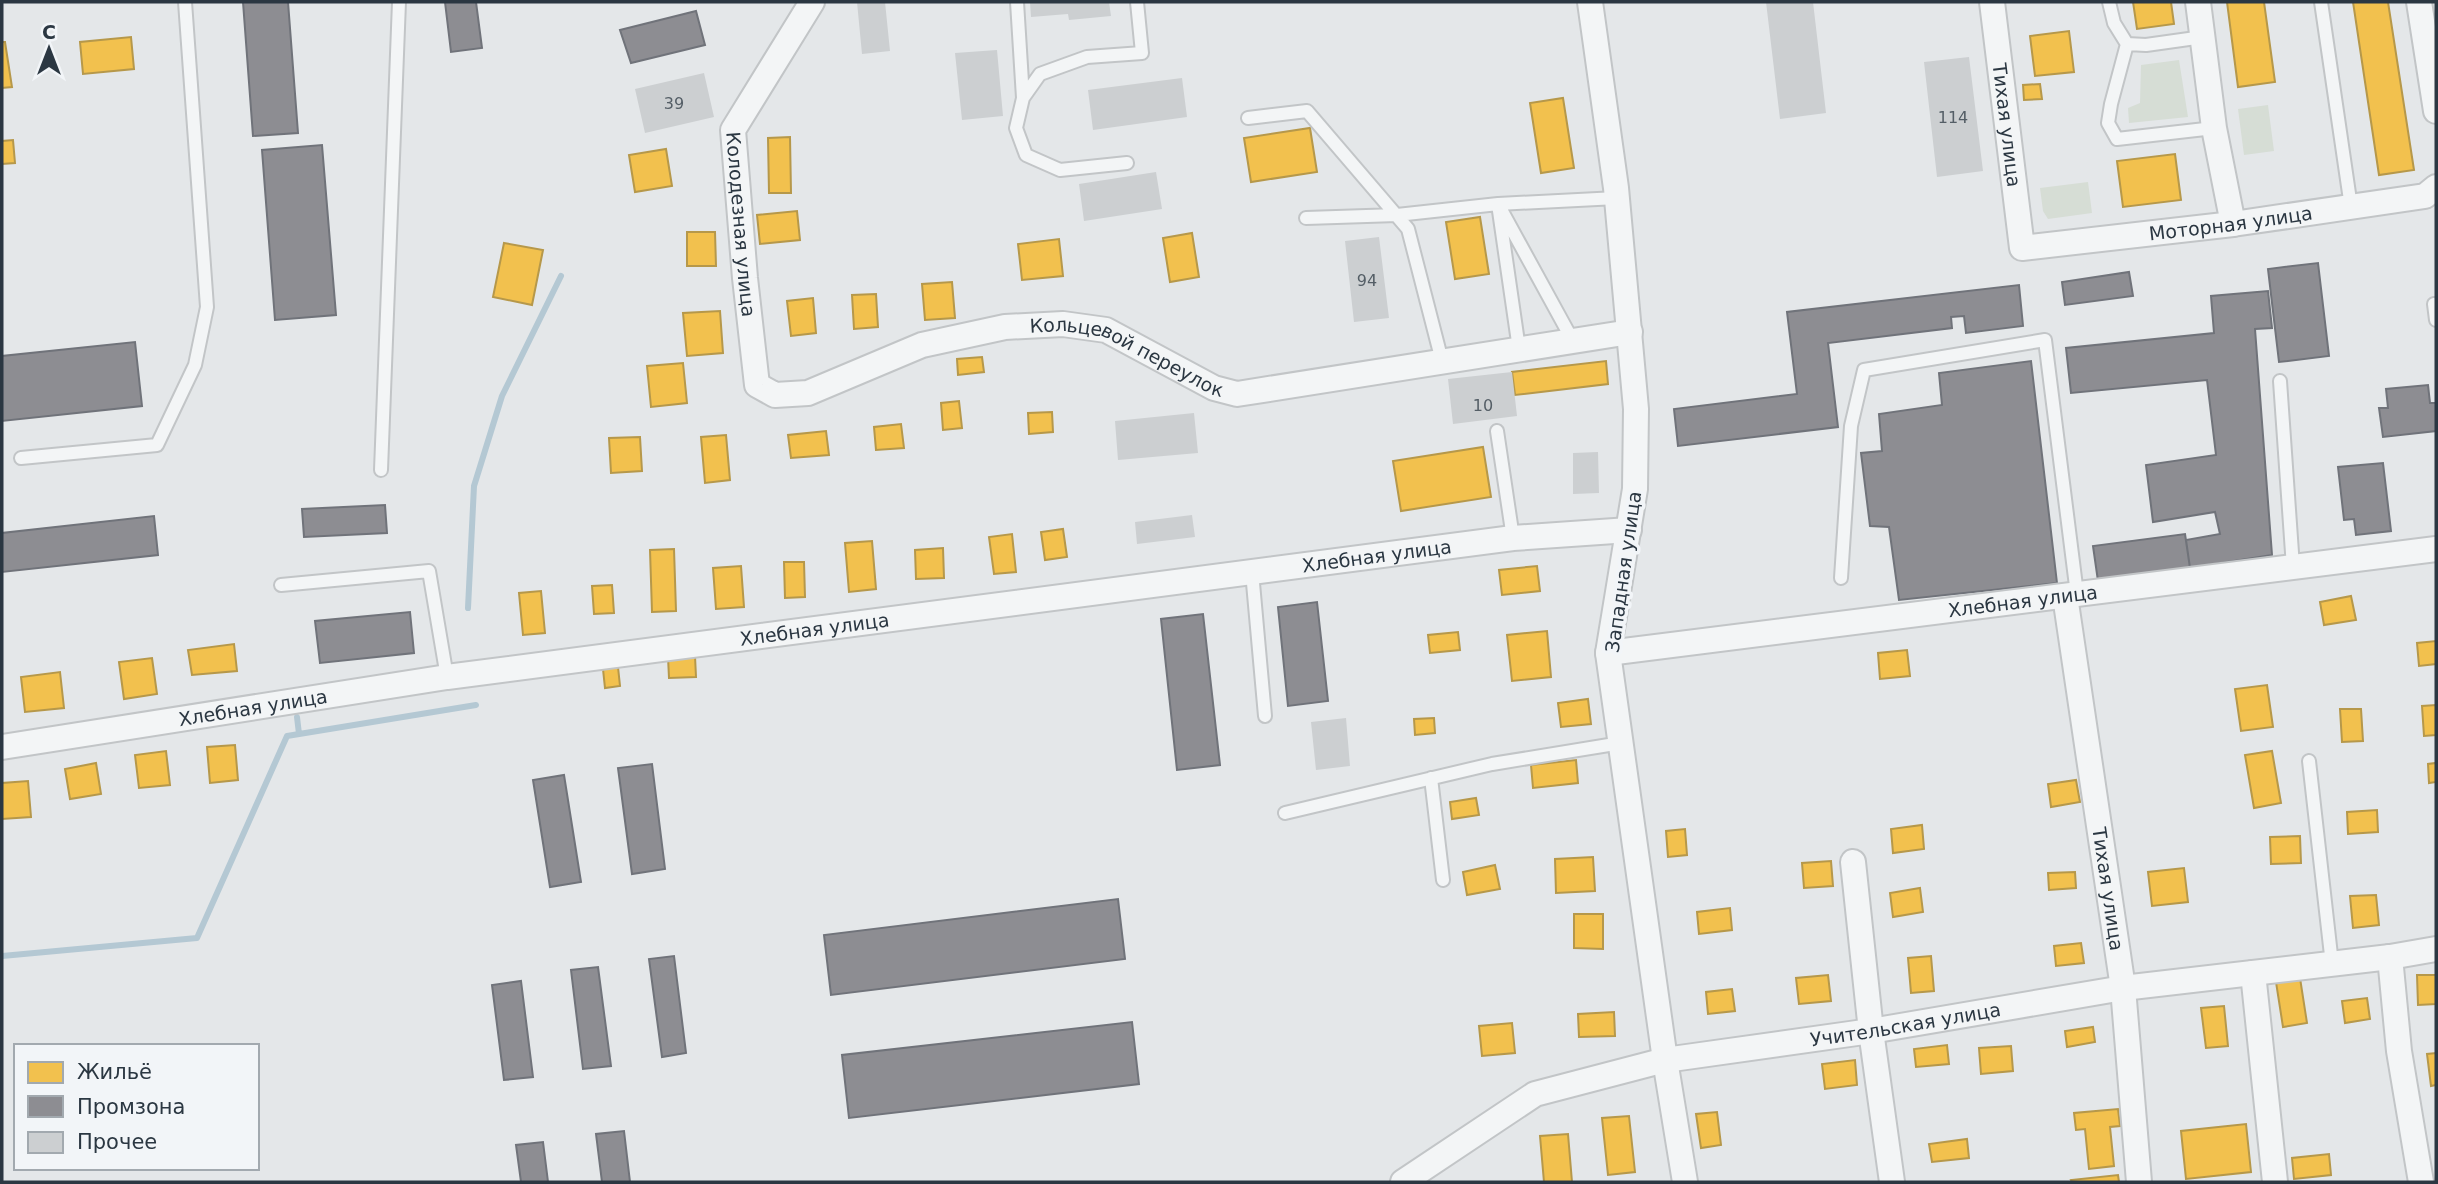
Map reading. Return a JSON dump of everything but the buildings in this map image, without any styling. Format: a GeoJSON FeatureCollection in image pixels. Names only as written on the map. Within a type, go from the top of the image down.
{"type":"FeatureCollection","features":[{"type":"Feature","properties":{"kind":"street","name":"Колодезная улица"},"geometry":{"type":"LineString","coordinates":[[757,385],[733,130],[813,2]]}},
{"type":"Feature","properties":{"kind":"street","name":"Западная улица"},"geometry":{"type":"LineString","coordinates":[[1590,2],[1617,198],[1636,409],[1635,489],[1608,653],[1665,1060],[1685,1182]]}},
{"type":"Feature","properties":{"kind":"street","name":"Тихая улица"},"geometry":{"type":"LineString","coordinates":[[1992,2],[2022,248]]}},
{"type":"Feature","properties":{"kind":"street"},"geometry":{"type":"LineString","coordinates":[[2198,2],[2214,128],[2233,223]]}},
{"type":"Feature","properties":{"kind":"street"},"geometry":{"type":"LineString","coordinates":[[2419,2],[2436,111]]}},
{"type":"Feature","properties":{"kind":"street","name":"Моторная улица"},"geometry":{"type":"LineString","coordinates":[[2022,248],[2351,207],[2425,196],[2436,187]]}},
{"type":"Feature","properties":{"kind":"street","name":"Кольцевой переулок"},"geometry":{"type":"LineString","coordinates":[[757,385],[775,395],[808,393],[922,345],[1005,327],[1063,324],[1105,330],[1214,388],[1237,394],[1630,332]]}},
{"type":"Feature","properties":{"kind":"street","name":"Хлебная улица"},"geometry":{"type":"LineString","coordinates":[[2,747],[447,677],[1513,538],[1629,530]]}},
{"type":"Feature","properties":{"kind":"street","name":"Хлебная улица"},"geometry":{"type":"LineString","coordinates":[[1608,653],[2436,549]]}},
{"type":"Feature","properties":{"kind":"street","name":"Тихая улица"},"geometry":{"type":"LineString","coordinates":[[2071,595],[2123,988],[2139,1182]]}},
{"type":"Feature","properties":{"kind":"street"},"geometry":{"type":"LineString","coordinates":[[1853,862],[1871,1031],[1892,1182]]}},
{"type":"Feature","properties":{"kind":"street","name":"Учительская улица"},"geometry":{"type":"LineString","coordinates":[[1403,1182],[1535,1094],[1665,1060],[1871,1031],[2123,988],[2390,957],[2436,949]]}},
{"type":"Feature","properties":{"kind":"street"},"geometry":{"type":"LineString","coordinates":[[2390,957],[2399,1051],[2421,1182]]}},
{"type":"Feature","properties":{"kind":"street"},"geometry":{"type":"LineString","coordinates":[[2253,973],[2275,1182]]}},
{"type":"Feature","properties":{"kind":"lane"},"geometry":{"type":"LineString","coordinates":[[21,458],[157,445],[195,365],[207,307],[185,2]]}},
{"type":"Feature","properties":{"kind":"lane"},"geometry":{"type":"LineString","coordinates":[[381,470],[399,2]]}},
{"type":"Feature","properties":{"kind":"lane"},"geometry":{"type":"LineString","coordinates":[[1017,2],[1023,98],[1016,128],[1026,155],[1060,170],[1127,163]]}},
{"type":"Feature","properties":{"kind":"lane"},"geometry":{"type":"LineString","coordinates":[[1023,98],[1040,74],[1087,57],[1142,53],[1137,2]]}},
{"type":"Feature","properties":{"kind":"lane"},"geometry":{"type":"LineString","coordinates":[[2109,2],[2114,23],[2127,44],[2108,123],[2117,139],[2214,128]]}},
{"type":"Feature","properties":{"kind":"lane"},"geometry":{"type":"LineString","coordinates":[[2321,2],[2351,207]]}},
{"type":"Feature","properties":{"kind":"lane"},"geometry":{"type":"LineString","coordinates":[[2127,44],[2203,37]]}},
{"type":"Feature","properties":{"kind":"lane"},"geometry":{"type":"LineString","coordinates":[[1248,118],[1307,111],[1397,215],[1408,229],[1442,361]]}},
{"type":"Feature","properties":{"kind":"lane"},"geometry":{"type":"LineString","coordinates":[[1306,218],[1397,215],[1498,204],[1617,198]]}},
{"type":"Feature","properties":{"kind":"lane"},"geometry":{"type":"LineString","coordinates":[[1498,204],[1573,341]]}},
{"type":"Feature","properties":{"kind":"lane"},"geometry":{"type":"LineString","coordinates":[[1498,204],[1519,349]]}},
{"type":"Feature","properties":{"kind":"lane"},"geometry":{"type":"LineString","coordinates":[[2434,304],[2436,320]]}},
{"type":"Feature","properties":{"kind":"lane"},"geometry":{"type":"LineString","coordinates":[[1841,578],[1851,426],[1864,370],[2045,340],[2071,595]]}},
{"type":"Feature","properties":{"kind":"lane"},"geometry":{"type":"LineString","coordinates":[[2280,381],[2292,567]]}},
{"type":"Feature","properties":{"kind":"lane"},"geometry":{"type":"LineString","coordinates":[[1497,431],[1513,538]]}},
{"type":"Feature","properties":{"kind":"lane"},"geometry":{"type":"LineString","coordinates":[[281,584],[429,570],[447,677]]}},
{"type":"Feature","properties":{"kind":"lane"},"geometry":{"type":"LineString","coordinates":[[1252,572],[1265,716]]}},
{"type":"Feature","properties":{"kind":"lane"},"geometry":{"type":"LineString","coordinates":[[1285,813],[1492,764],[1621,743]]}},
{"type":"Feature","properties":{"kind":"lane"},"geometry":{"type":"LineString","coordinates":[[2309,761],[2332,964]]}},
{"type":"Feature","properties":{"kind":"lane"},"geometry":{"type":"LineString","coordinates":[[1431,778],[1443,880]]}},
{"type":"Feature","properties":{"kind":"shaded area"},"geometry":{"type":"Polygon","coordinates":[[[2179,60],[2188,117],[2129,123],[2128,108],[2140,103],[2141,65],[2179,60]]]}},
{"type":"Feature","properties":{"kind":"shaded area"},"geometry":{"type":"Polygon","coordinates":[[[2268,105],[2274,151],[2244,155],[2238,109],[2268,105]]]}},
{"type":"Feature","properties":{"kind":"shaded area"},"geometry":{"type":"Polygon","coordinates":[[[2088,182],[2092,213],[2048,219],[2043,211],[2040,188],[2088,182]]]}},
{"type":"Feature","properties":{"kind":"waterway"},"geometry":{"type":"LineString","coordinates":[[468,608],[474,486],[502,396],[561,276]]}},
{"type":"Feature","properties":{"kind":"waterway"},"geometry":{"type":"LineString","coordinates":[[2,956],[197,938],[287,736],[476,705]]}},
{"type":"Feature","properties":{"kind":"waterway"},"geometry":{"type":"LineString","coordinates":[[297,717],[299,734]]}}]}
